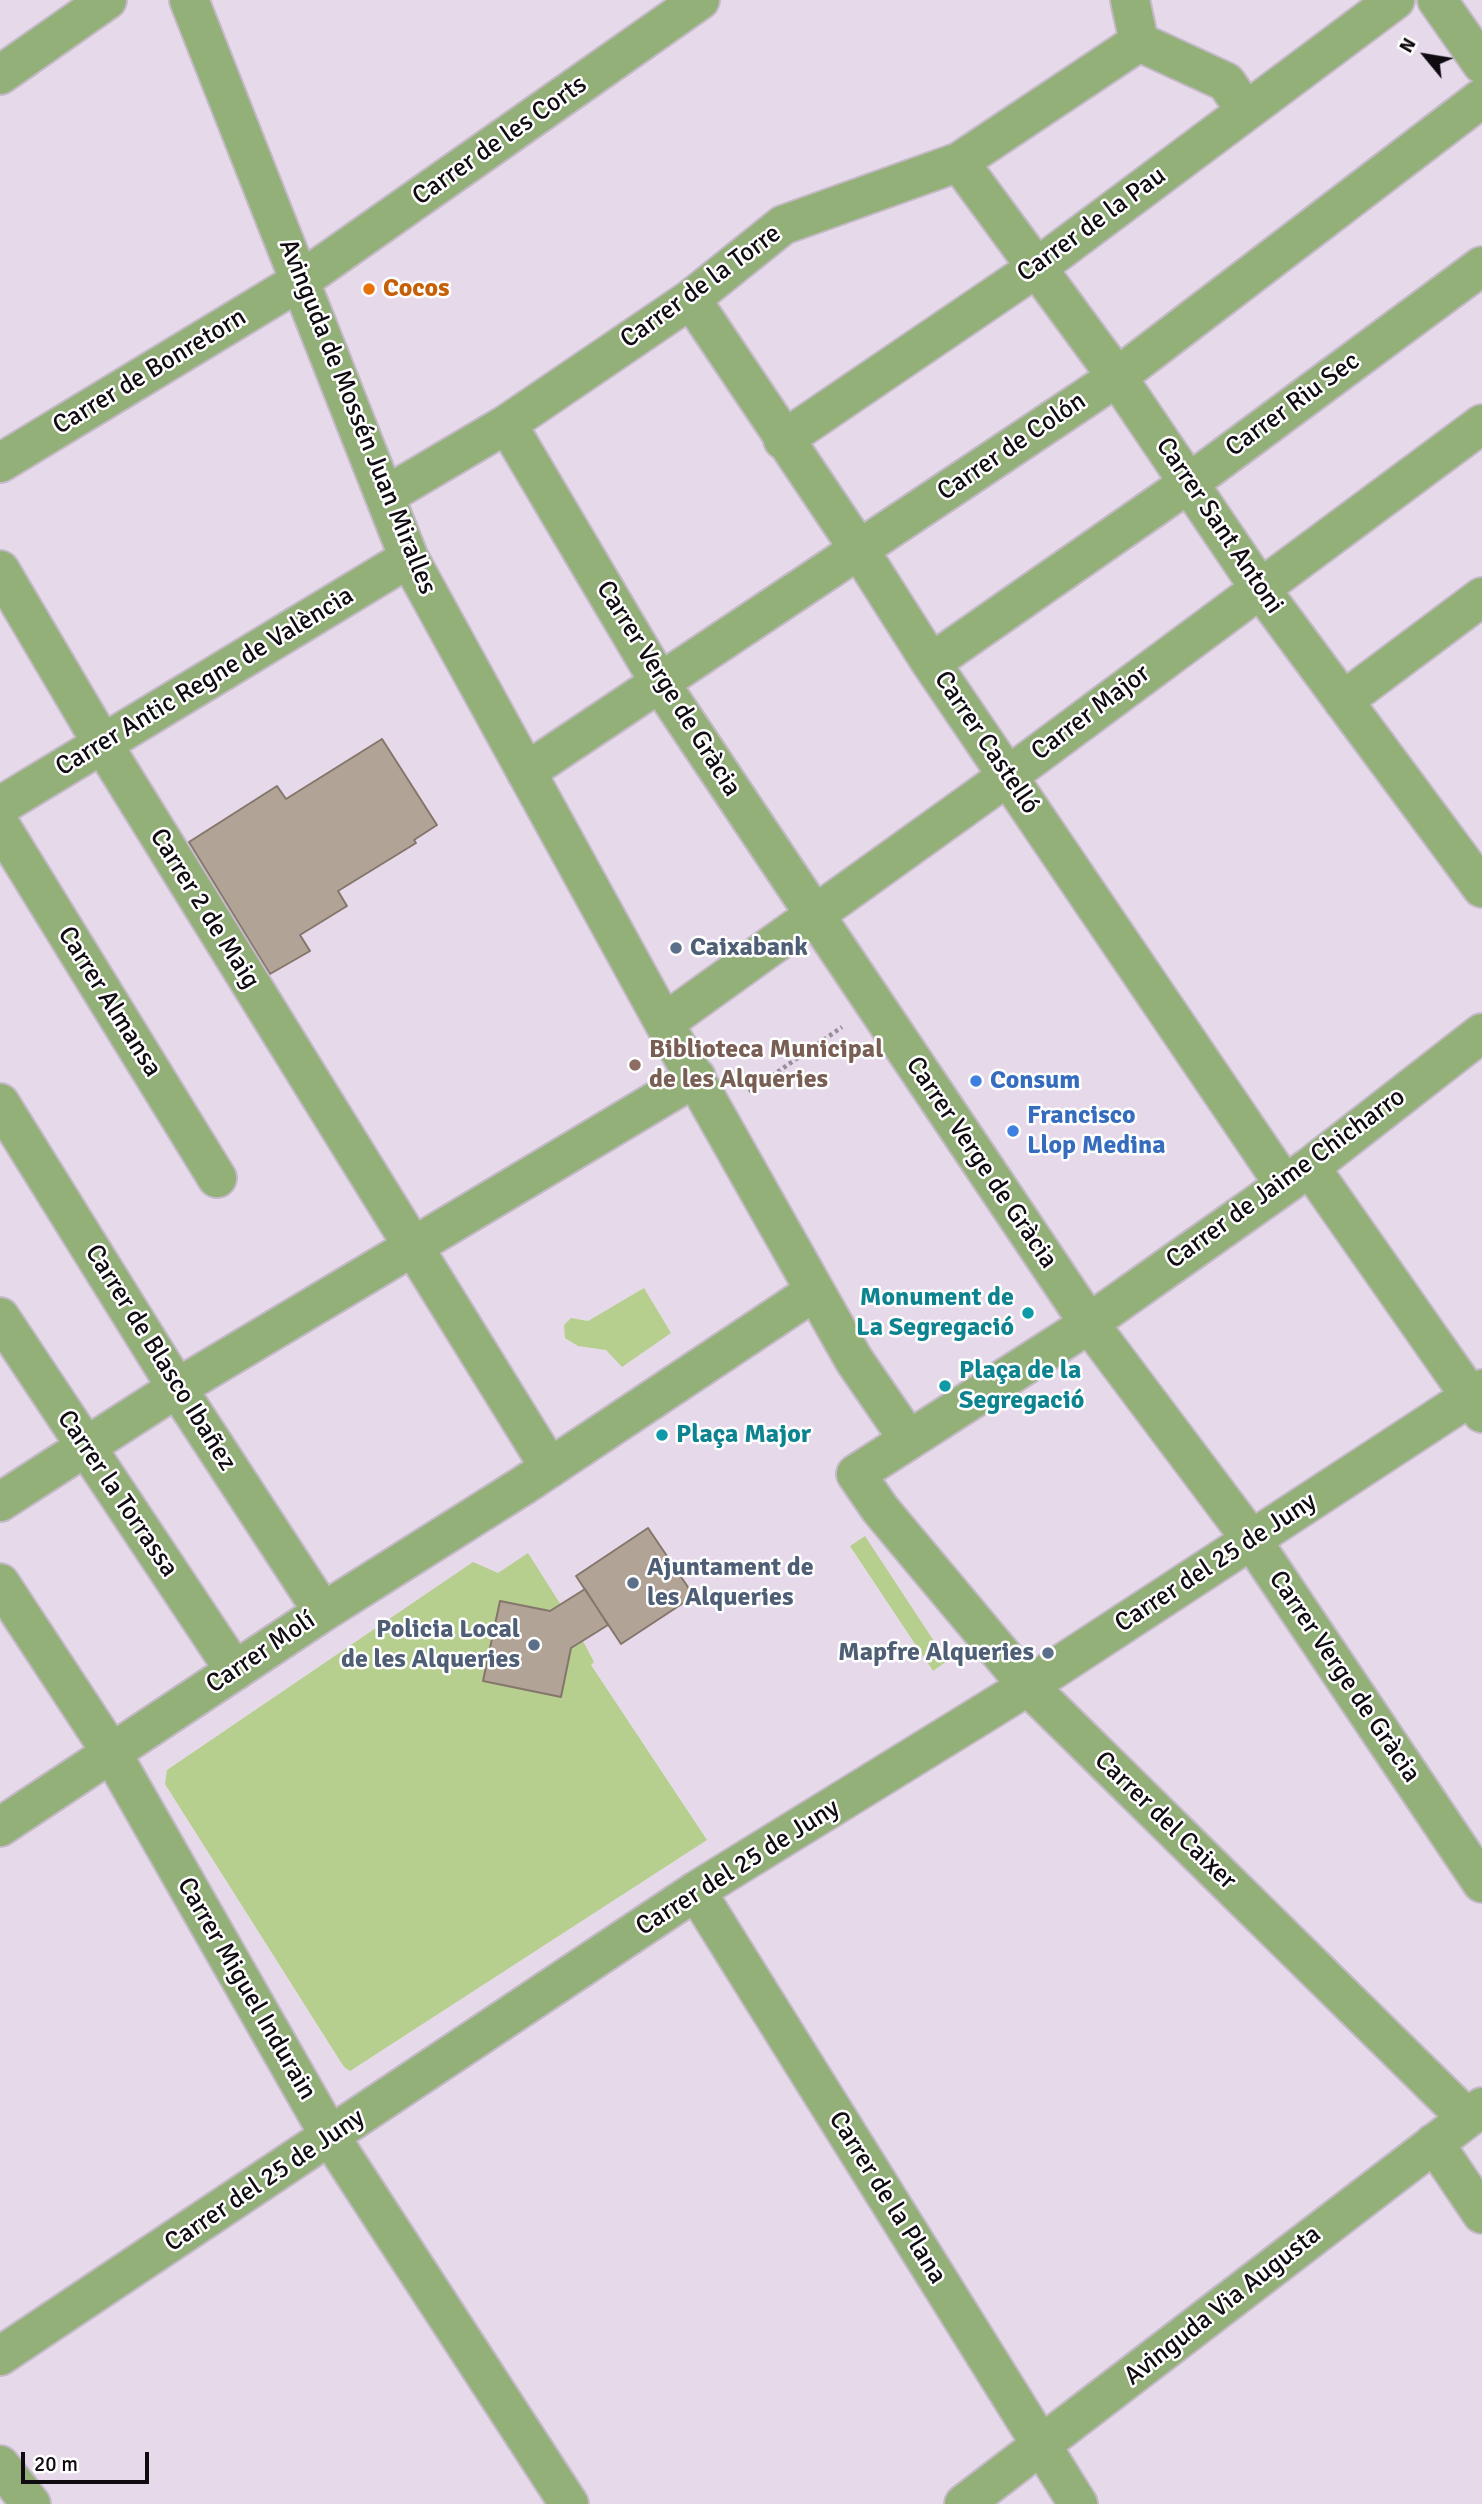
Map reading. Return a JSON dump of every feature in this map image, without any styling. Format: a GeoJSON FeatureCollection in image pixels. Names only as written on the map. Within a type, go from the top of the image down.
{"type":"FeatureCollection","features":[{"type":"Feature","properties":{"kind":"street"},"geometry":{"type":"LineString","coordinates":[[0,75],[107,0]]}},
{"type":"Feature","properties":{"kind":"street","name":"Avinguda de Mossén Juan Miralles"},"geometry":{"type":"LineString","coordinates":[[189,0],[410,558],[696,1077]]}},
{"type":"Feature","properties":{"kind":"street","name":"Carrer de les Corts"},"geometry":{"type":"LineString","coordinates":[[300,281],[700,0]]}},
{"type":"Feature","properties":{"kind":"street"},"geometry":{"type":"LineString","coordinates":[[1130,0],[1139,42],[1226,82],[1246,111]]}},
{"type":"Feature","properties":{"kind":"street","name":"Carrer de la Pau"},"geometry":{"type":"LineString","coordinates":[[783,440],[1039,266],[1395,0]]}},
{"type":"Feature","properties":{"kind":"street"},"geometry":{"type":"LineString","coordinates":[[1437,0],[1482,64]]}},
{"type":"Feature","properties":{"kind":"street","name":"Carrer de la Torre"},"geometry":{"type":"LineString","coordinates":[[385,496],[507,424],[691,299],[783,225],[959,162],[1139,42]]}},
{"type":"Feature","properties":{"kind":"street","name":"Carrer de Colón"},"geometry":{"type":"LineString","coordinates":[[526,772],[1117,377],[1482,98]]}},
{"type":"Feature","properties":{"kind":"street","name":"Carrer Sant Antoni"},"geometry":{"type":"LineString","coordinates":[[959,162],[1039,266],[1259,587],[1482,888]]}},
{"type":"Feature","properties":{"kind":"street","name":"Carrer Riu Sec"},"geometry":{"type":"LineString","coordinates":[[931,663],[1189,483],[1482,266]]}},
{"type":"Feature","properties":{"kind":"street","name":"Carrer de Bonretorn"},"geometry":{"type":"LineString","coordinates":[[0,463],[300,281]]}},
{"type":"Feature","properties":{"kind":"street","name":"Carrer Castelló"},"geometry":{"type":"LineString","coordinates":[[691,299],[783,440],[859,548],[931,663],[1008,776],[1297,1175],[1478,1400]]}},
{"type":"Feature","properties":{"kind":"street","name":"Carrer Verge de Gràcia"},"geometry":{"type":"LineString","coordinates":[[507,424],[660,683],[875,1005],[1088,1322],[1251,1539],[1482,1883]]}},
{"type":"Feature","properties":{"kind":"street","name":"Carrer Major"},"geometry":{"type":"LineString","coordinates":[[664,1023],[1008,776],[1482,424]]}},
{"type":"Feature","properties":{"kind":"street","name":"Carrer Antic Regne de València"},"geometry":{"type":"LineString","coordinates":[[0,806],[410,558]]}},
{"type":"Feature","properties":{"kind":"street","name":"Carrer 2 de Maig"},"geometry":{"type":"LineString","coordinates":[[0,570],[102,743],[413,1245]]}},
{"type":"Feature","properties":{"kind":"street"},"geometry":{"type":"LineString","coordinates":[[1343,701],[1482,597]]}},
{"type":"Feature","properties":{"kind":"street","name":"Carrer Almansa"},"geometry":{"type":"LineString","coordinates":[[0,825],[217,1178]]}},
{"type":"Feature","properties":{"kind":"street","name":"Carrer de Jaime Chicharro"},"geometry":{"type":"LineString","coordinates":[[1088,1322],[1297,1175],[1482,1033]]}},
{"type":"Feature","properties":{"kind":"street"},"geometry":{"type":"LineString","coordinates":[[0,1502],[177,1388],[696,1077],[854,1360],[909,1440],[1088,1322]]}},
{"type":"Feature","properties":{"kind":"street","name":"Carrer de Blasco Ibañez"},"geometry":{"type":"LineString","coordinates":[[0,1102],[177,1388],[323,1612]]}},
{"type":"Feature","properties":{"kind":"street"},"geometry":{"type":"LineString","coordinates":[[413,1245],[537,1477],[816,1291]]}},
{"type":"Feature","properties":{"kind":"street","name":"Carrer la Torrassa"},"geometry":{"type":"LineString","coordinates":[[0,1317],[235,1671]]}},
{"type":"Feature","properties":{"kind":"street","name":"Carrer del 25 de Juny"},"geometry":{"type":"LineString","coordinates":[[0,2356],[331,2138],[696,1891],[1028,1686],[1251,1539],[1478,1400]]}},
{"type":"Feature","properties":{"kind":"street","name":"Carrer del Caixer"},"geometry":{"type":"LineString","coordinates":[[909,1440],[856,1474],[880,1509],[1028,1686],[1474,2112]]}},
{"type":"Feature","properties":{"kind":"street","name":"Carrer Molí"},"geometry":{"type":"LineString","coordinates":[[2,1821],[323,1612],[537,1477]]}},
{"type":"Feature","properties":{"kind":"street","name":"Carrer Miguel Indurain"},"geometry":{"type":"LineString","coordinates":[[0,1583],[111,1752],[331,2138],[569,2504]]}},
{"type":"Feature","properties":{"kind":"street","name":"Carrer de la Plana"},"geometry":{"type":"LineString","coordinates":[[696,1891],[1078,2504]]}},
{"type":"Feature","properties":{"kind":"street","name":"Avinguda Via Augusta"},"geometry":{"type":"LineString","coordinates":[[964,2504],[1474,2112]]}},
{"type":"Feature","properties":{"kind":"street"},"geometry":{"type":"LineString","coordinates":[[1434,2143],[1482,2214]]}},
{"type":"Feature","properties":{"kind":"street"},"geometry":{"type":"LineString","coordinates":[[0,2465],[31,2504]]}},
{"type":"Feature","properties":{"kind":"path"},"geometry":{"type":"LineString","coordinates":[[737,1100],[875,1005]]}},
{"type":"Feature","properties":{"kind":"green space"},"geometry":{"type":"Polygon","coordinates":[[[644,1288],[671,1333],[622,1367],[606,1350],[578,1346],[565,1338],[564,1325],[571,1318],[588,1321],[644,1288]]]}},
{"type":"Feature","properties":{"kind":"green space"},"geometry":{"type":"Polygon","coordinates":[[[865,1536],[947,1661],[933,1671],[850,1546],[865,1536]]]}},
{"type":"Feature","properties":{"kind":"green space"},"geometry":{"type":"Polygon","coordinates":[[[528,1553],[561,1605],[550,1611],[500,1601],[483,1681],[561,1697],[571,1648],[583,1641],[594,1662],[591,1665],[707,1840],[350,2071],[344,2067],[165,1784],[167,1770],[473,1562],[498,1573],[528,1553]]]}},
{"type":"Feature","properties":{"kind":"building"},"geometry":{"type":"Polygon","coordinates":[[[382,739],[437,825],[414,840],[416,843],[338,891],[347,906],[300,935],[310,951],[270,974],[189,842],[277,786],[286,799],[382,739]]]}},
{"type":"Feature","properties":{"kind":"building","name":"Ajuntament de les Alqueries"},"geometry":{"type":"Polygon","coordinates":[[[648,1528],[694,1596],[621,1644],[576,1576],[648,1528]]]}},
{"type":"Feature","properties":{"kind":"building","name":"Policia Local de les Alqueries"},"geometry":{"type":"Polygon","coordinates":[[[585,1589],[608,1625],[571,1648],[561,1697],[483,1681],[500,1601],[550,1611],[585,1589]]]}},
{"type":"Feature","properties":{"kind":"place","name":"Cocos"},"geometry":{"type":"Point","coordinates":[369,289]}},
{"type":"Feature","properties":{"kind":"place","name":"Caixabank"},"geometry":{"type":"Point","coordinates":[676,948]}},
{"type":"Feature","properties":{"kind":"place","name":"Biblioteca Municipal de les Alqueries"},"geometry":{"type":"Point","coordinates":[635,1065]}},
{"type":"Feature","properties":{"kind":"place","name":"Consum"},"geometry":{"type":"Point","coordinates":[976,1081]}},
{"type":"Feature","properties":{"kind":"place","name":"Francisco Llop Medina"},"geometry":{"type":"Point","coordinates":[1013,1131]}},
{"type":"Feature","properties":{"kind":"place","name":"Monument de La Segregació"},"geometry":{"type":"Point","coordinates":[1028,1313]}},
{"type":"Feature","properties":{"kind":"place","name":"Plaça de la Segregació"},"geometry":{"type":"Point","coordinates":[945,1386]}},
{"type":"Feature","properties":{"kind":"place","name":"Plaça Major"},"geometry":{"type":"Point","coordinates":[662,1435]}},
{"type":"Feature","properties":{"kind":"place","name":"Ajuntament de les Alqueries"},"geometry":{"type":"Point","coordinates":[633,1583]}},
{"type":"Feature","properties":{"kind":"place","name":"Policia Local de les Alqueries"},"geometry":{"type":"Point","coordinates":[534,1645]}},
{"type":"Feature","properties":{"kind":"place","name":"Mapfre Alqueries"},"geometry":{"type":"Point","coordinates":[1048,1653]}}]}
